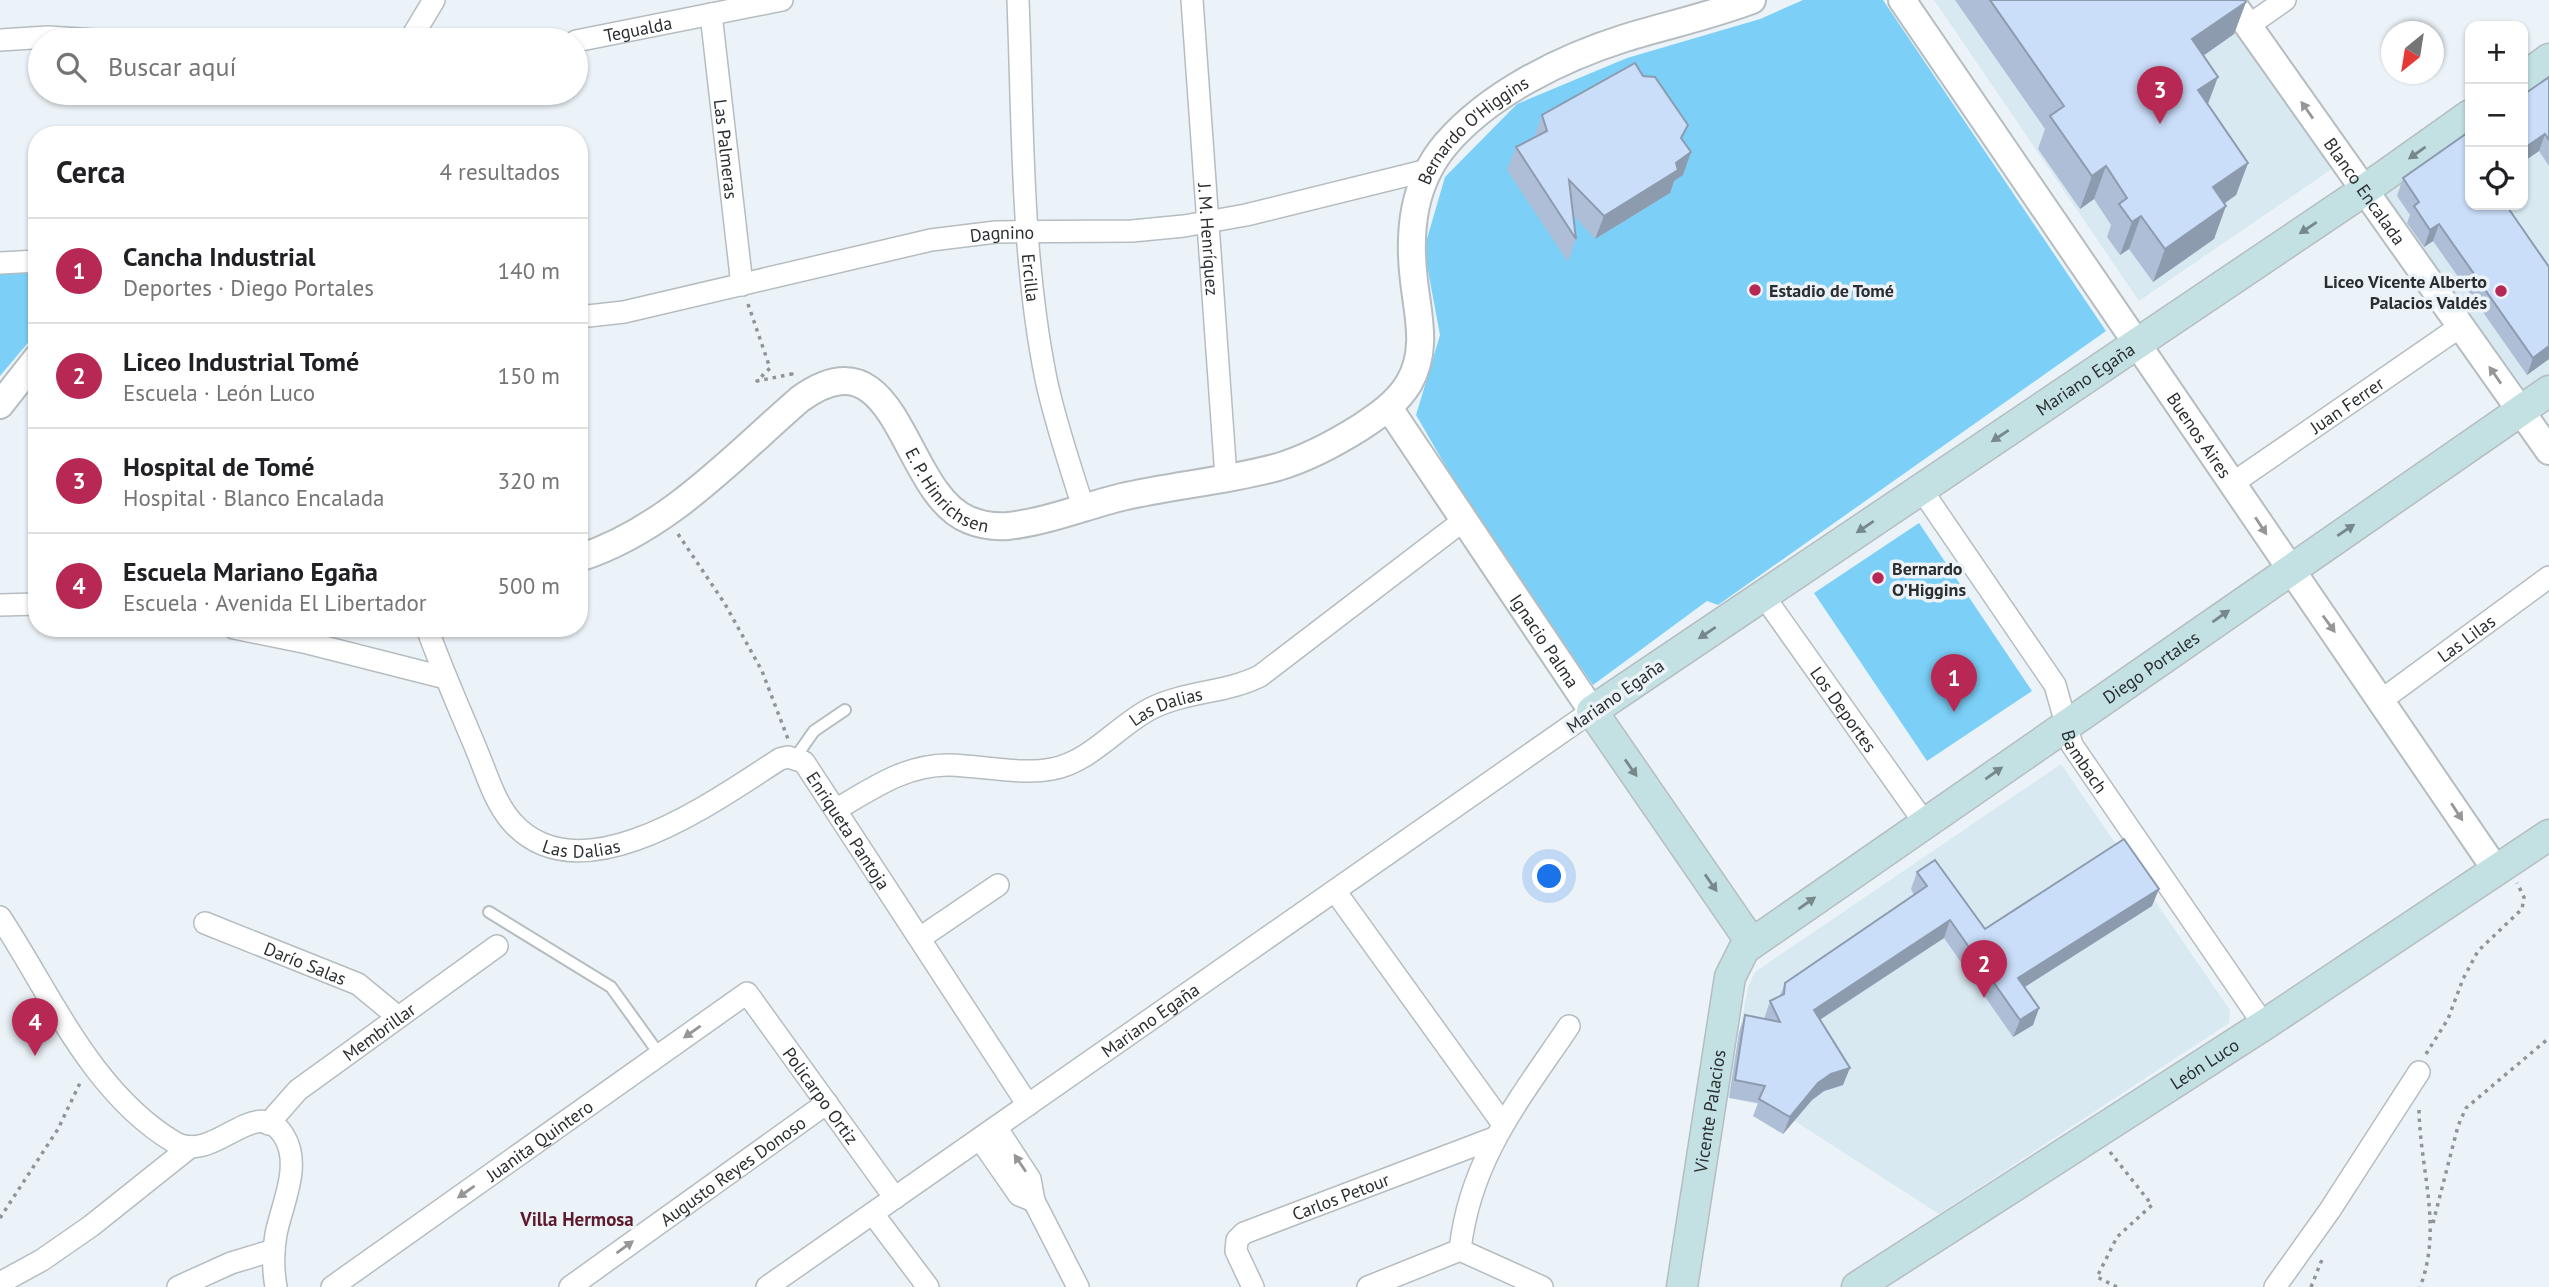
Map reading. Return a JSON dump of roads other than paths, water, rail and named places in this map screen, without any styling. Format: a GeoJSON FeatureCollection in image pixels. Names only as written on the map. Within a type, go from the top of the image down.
{"type":"FeatureCollection","features":[{"type":"Feature","properties":{"kind":"main road"},"geometry":{"type":"LineString","coordinates":[[2528,74],[2549,59]]}},
{"type":"Feature","properties":{"kind":"main road","name":"Mariano Egaña"},"geometry":{"type":"LineString","coordinates":[[1592,711],[2364,190],[2465,119]]}},
{"type":"Feature","properties":{"kind":"main road","name":"Diego Portales"},"geometry":{"type":"LineString","coordinates":[[1751,942],[2549,391]]}},
{"type":"Feature","properties":{"kind":"main road","name":"Ignacio Palma"},"geometry":{"type":"LineString","coordinates":[[1592,711],[1751,942]]}},
{"type":"Feature","properties":{"kind":"main road","name":"León Luco"},"geometry":{"type":"LineString","coordinates":[[1857,1287],[2264,1025],[2549,835]]}},
{"type":"Feature","properties":{"kind":"main road","name":"Vicente Palacios"},"geometry":{"type":"LineString","coordinates":[[1682,1287],[1730,977],[1737,957],[1751,942]]}},
{"type":"Feature","properties":{"kind":"street"},"geometry":{"type":"LineString","coordinates":[[417,28],[434,0]]}},
{"type":"Feature","properties":{"kind":"street","name":"Tegualda"},"geometry":{"type":"LineString","coordinates":[[588,39],[711,14],[737,5],[782,0]]}},
{"type":"Feature","properties":{"kind":"street","name":"Ercilla"},"geometry":{"type":"LineString","coordinates":[[1018,0],[1028,231],[1046,380],[1083,507]]}},
{"type":"Feature","properties":{"kind":"street","name":"J. M. Henríquez"},"geometry":{"type":"LineString","coordinates":[[1192,0],[1226,477]]}},
{"type":"Feature","properties":{"kind":"street","name":"Bernardo O'Higgins"},"geometry":{"type":"LineString","coordinates":[[1389,408],[1407,386],[1421,347],[1412,228],[1416,198],[1428,170],[1446,145],[1466,125],[1539,75],[1596,48],[1752,0]]}},
{"type":"Feature","properties":{"kind":"street","name":"Buenos Aires"},"geometry":{"type":"LineString","coordinates":[[1902,0],[2290,568],[2383,699],[2506,863]]}},
{"type":"Feature","properties":{"kind":"street","name":"Blanco Encalada"},"geometry":{"type":"LineString","coordinates":[[2230,0],[2549,451]]}},
{"type":"Feature","properties":{"kind":"street"},"geometry":{"type":"LineString","coordinates":[[2248,26],[2285,0]]}},
{"type":"Feature","properties":{"kind":"street","name":"Las Palmeras"},"geometry":{"type":"LineString","coordinates":[[711,14],[742,285]]}},
{"type":"Feature","properties":{"kind":"street"},"geometry":{"type":"LineString","coordinates":[[0,40],[28,38]]}},
{"type":"Feature","properties":{"kind":"street","name":"Dagnino"},"geometry":{"type":"LineString","coordinates":[[588,316],[624,312],[931,240],[1028,231],[1132,231],[1208,222],[1428,170]]}},
{"type":"Feature","properties":{"kind":"street"},"geometry":{"type":"LineString","coordinates":[[0,263],[28,261]]}},
{"type":"Feature","properties":{"kind":"street","name":"Juan Ferrer"},"geometry":{"type":"LineString","coordinates":[[2233,483],[2461,326]]}},
{"type":"Feature","properties":{"kind":"street"},"geometry":{"type":"LineString","coordinates":[[0,405],[28,369]]}},
{"type":"Feature","properties":{"kind":"street","name":"E. P. Hinrichsen"},"geometry":{"type":"LineString","coordinates":[[588,554],[639,532],[665,514],[800,399],[828,384],[848,382],[869,388],[883,401],[904,435],[927,483],[944,506],[982,525],[1010,526],[1302,458],[1339,441],[1389,408]]}},
{"type":"Feature","properties":{"kind":"street","name":"Ignacio Palma"},"geometry":{"type":"LineString","coordinates":[[1389,408],[1592,711]]}},
{"type":"Feature","properties":{"kind":"street","name":"Bambach"},"geometry":{"type":"LineString","coordinates":[[1921,489],[2054,685],[2072,745],[2264,1025]]}},
{"type":"Feature","properties":{"kind":"street","name":"Las Dalias"},"geometry":{"type":"LineString","coordinates":[[837,809],[880,783],[917,769],[948,765],[1041,770],[1072,762],[1151,709],[1192,694],[1230,688],[1260,676],[1464,520]]}},
{"type":"Feature","properties":{"kind":"street","name":"Las Lilas"},"geometry":{"type":"LineString","coordinates":[[2383,699],[2549,577]]}},
{"type":"Feature","properties":{"kind":"street","name":"Los Deportes"},"geometry":{"type":"LineString","coordinates":[[1763,594],[1924,822]]}},
{"type":"Feature","properties":{"kind":"street"},"geometry":{"type":"LineString","coordinates":[[0,605],[28,604]]}},
{"type":"Feature","properties":{"kind":"street"},"geometry":{"type":"LineString","coordinates":[[272,637],[446,678]]}},
{"type":"Feature","properties":{"kind":"street","name":"Las Dalias"},"geometry":{"type":"LineString","coordinates":[[430,637],[504,812],[526,834],[561,847],[603,847],[652,835],[693,814],[779,759],[795,758]]}},
{"type":"Feature","properties":{"kind":"street","name":"Mariano Egaña"},"geometry":{"type":"LineString","coordinates":[[767,1287],[1592,711]]}},
{"type":"Feature","properties":{"kind":"street","name":"Enriqueta Pantoja"},"geometry":{"type":"LineString","coordinates":[[795,758],[810,768],[1028,1105]]}},
{"type":"Feature","properties":{"kind":"street"},"geometry":{"type":"LineString","coordinates":[[920,937],[998,885]]}},
{"type":"Feature","properties":{"kind":"street"},"geometry":{"type":"LineString","coordinates":[[1335,891],[1498,1131]]}},
{"type":"Feature","properties":{"kind":"street"},"geometry":{"type":"LineString","coordinates":[[0,917],[88,1057],[123,1100],[172,1140],[190,1147],[208,1146],[242,1125],[268,1124],[286,1139],[291,1167],[270,1284]]}},
{"type":"Feature","properties":{"kind":"street","name":"Darío Salas"},"geometry":{"type":"LineString","coordinates":[[205,923],[292,954],[358,984],[398,1017]]}},
{"type":"Feature","properties":{"kind":"street","name":"Membrillar"},"geometry":{"type":"LineString","coordinates":[[268,1124],[298,1090],[497,946]]}},
{"type":"Feature","properties":{"kind":"street","name":"Juanita Quintero"},"geometry":{"type":"LineString","coordinates":[[332,1287],[747,993]]}},
{"type":"Feature","properties":{"kind":"street","name":"Policarpo Ortiz"},"geometry":{"type":"LineString","coordinates":[[747,993],[895,1198]]}},
{"type":"Feature","properties":{"kind":"street"},"geometry":{"type":"LineString","coordinates":[[1460,1250],[1468,1199],[1498,1131],[1569,1026]]}},
{"type":"Feature","properties":{"kind":"street"},"geometry":{"type":"LineString","coordinates":[[2275,1287],[2330,1210],[2419,1072]]}},
{"type":"Feature","properties":{"kind":"street","name":"Augusto Reyes Donoso"},"geometry":{"type":"LineString","coordinates":[[570,1287],[827,1102]]}},
{"type":"Feature","properties":{"kind":"street","name":"Carlos Petour"},"geometry":{"type":"LineString","coordinates":[[1253,1287],[1236,1245],[1244,1233],[1498,1131]]}},
{"type":"Feature","properties":{"kind":"street"},"geometry":{"type":"LineString","coordinates":[[988,1133],[1031,1179],[1034,1201],[1078,1287]]}},
{"type":"Feature","properties":{"kind":"street"},"geometry":{"type":"LineString","coordinates":[[0,1283],[42,1260],[91,1226],[190,1147]]}},
{"type":"Feature","properties":{"kind":"street"},"geometry":{"type":"LineString","coordinates":[[873,1213],[928,1287]]}},
{"type":"Feature","properties":{"kind":"street"},"geometry":{"type":"LineString","coordinates":[[178,1287],[232,1263],[274,1250]]}},
{"type":"Feature","properties":{"kind":"street"},"geometry":{"type":"LineString","coordinates":[[1368,1287],[1460,1250],[1542,1287]]}},
{"type":"Feature","properties":{"kind":"lane"},"geometry":{"type":"LineString","coordinates":[[795,758],[814,732],[845,710]]}},
{"type":"Feature","properties":{"kind":"lane"},"geometry":{"type":"LineString","coordinates":[[489,912],[611,987],[660,1055]]}},
{"type":"Feature","properties":{"kind":"place","name":"Hospital de Tomé"},"geometry":{"type":"Point","coordinates":[2160,124]}},
{"type":"Feature","properties":{"kind":"place","name":"Estadio de Tomé"},"geometry":{"type":"Point","coordinates":[1755,290]}},
{"type":"Feature","properties":{"kind":"place","name":"Liceo Vicente Alberto Palacios Valdés"},"geometry":{"type":"Point","coordinates":[2501,291]}},
{"type":"Feature","properties":{"kind":"place","name":"Bernardo O'Higgins"},"geometry":{"type":"Point","coordinates":[1878,578]}},
{"type":"Feature","properties":{"kind":"place","name":"Cancha Industrial"},"geometry":{"type":"Point","coordinates":[1954,712]}},
{"type":"Feature","properties":{"kind":"place","name":"Liceo Industrial Tomé"},"geometry":{"type":"Point","coordinates":[1984,998]}},
{"type":"Feature","properties":{"kind":"place","name":"Escuela Mariano Egaña"},"geometry":{"type":"Point","coordinates":[35,1056]}},
{"type":"Feature","properties":{"kind":"district","name":"Villa Hermosa"},"geometry":{"type":"Point","coordinates":[577,1219]}}]}
